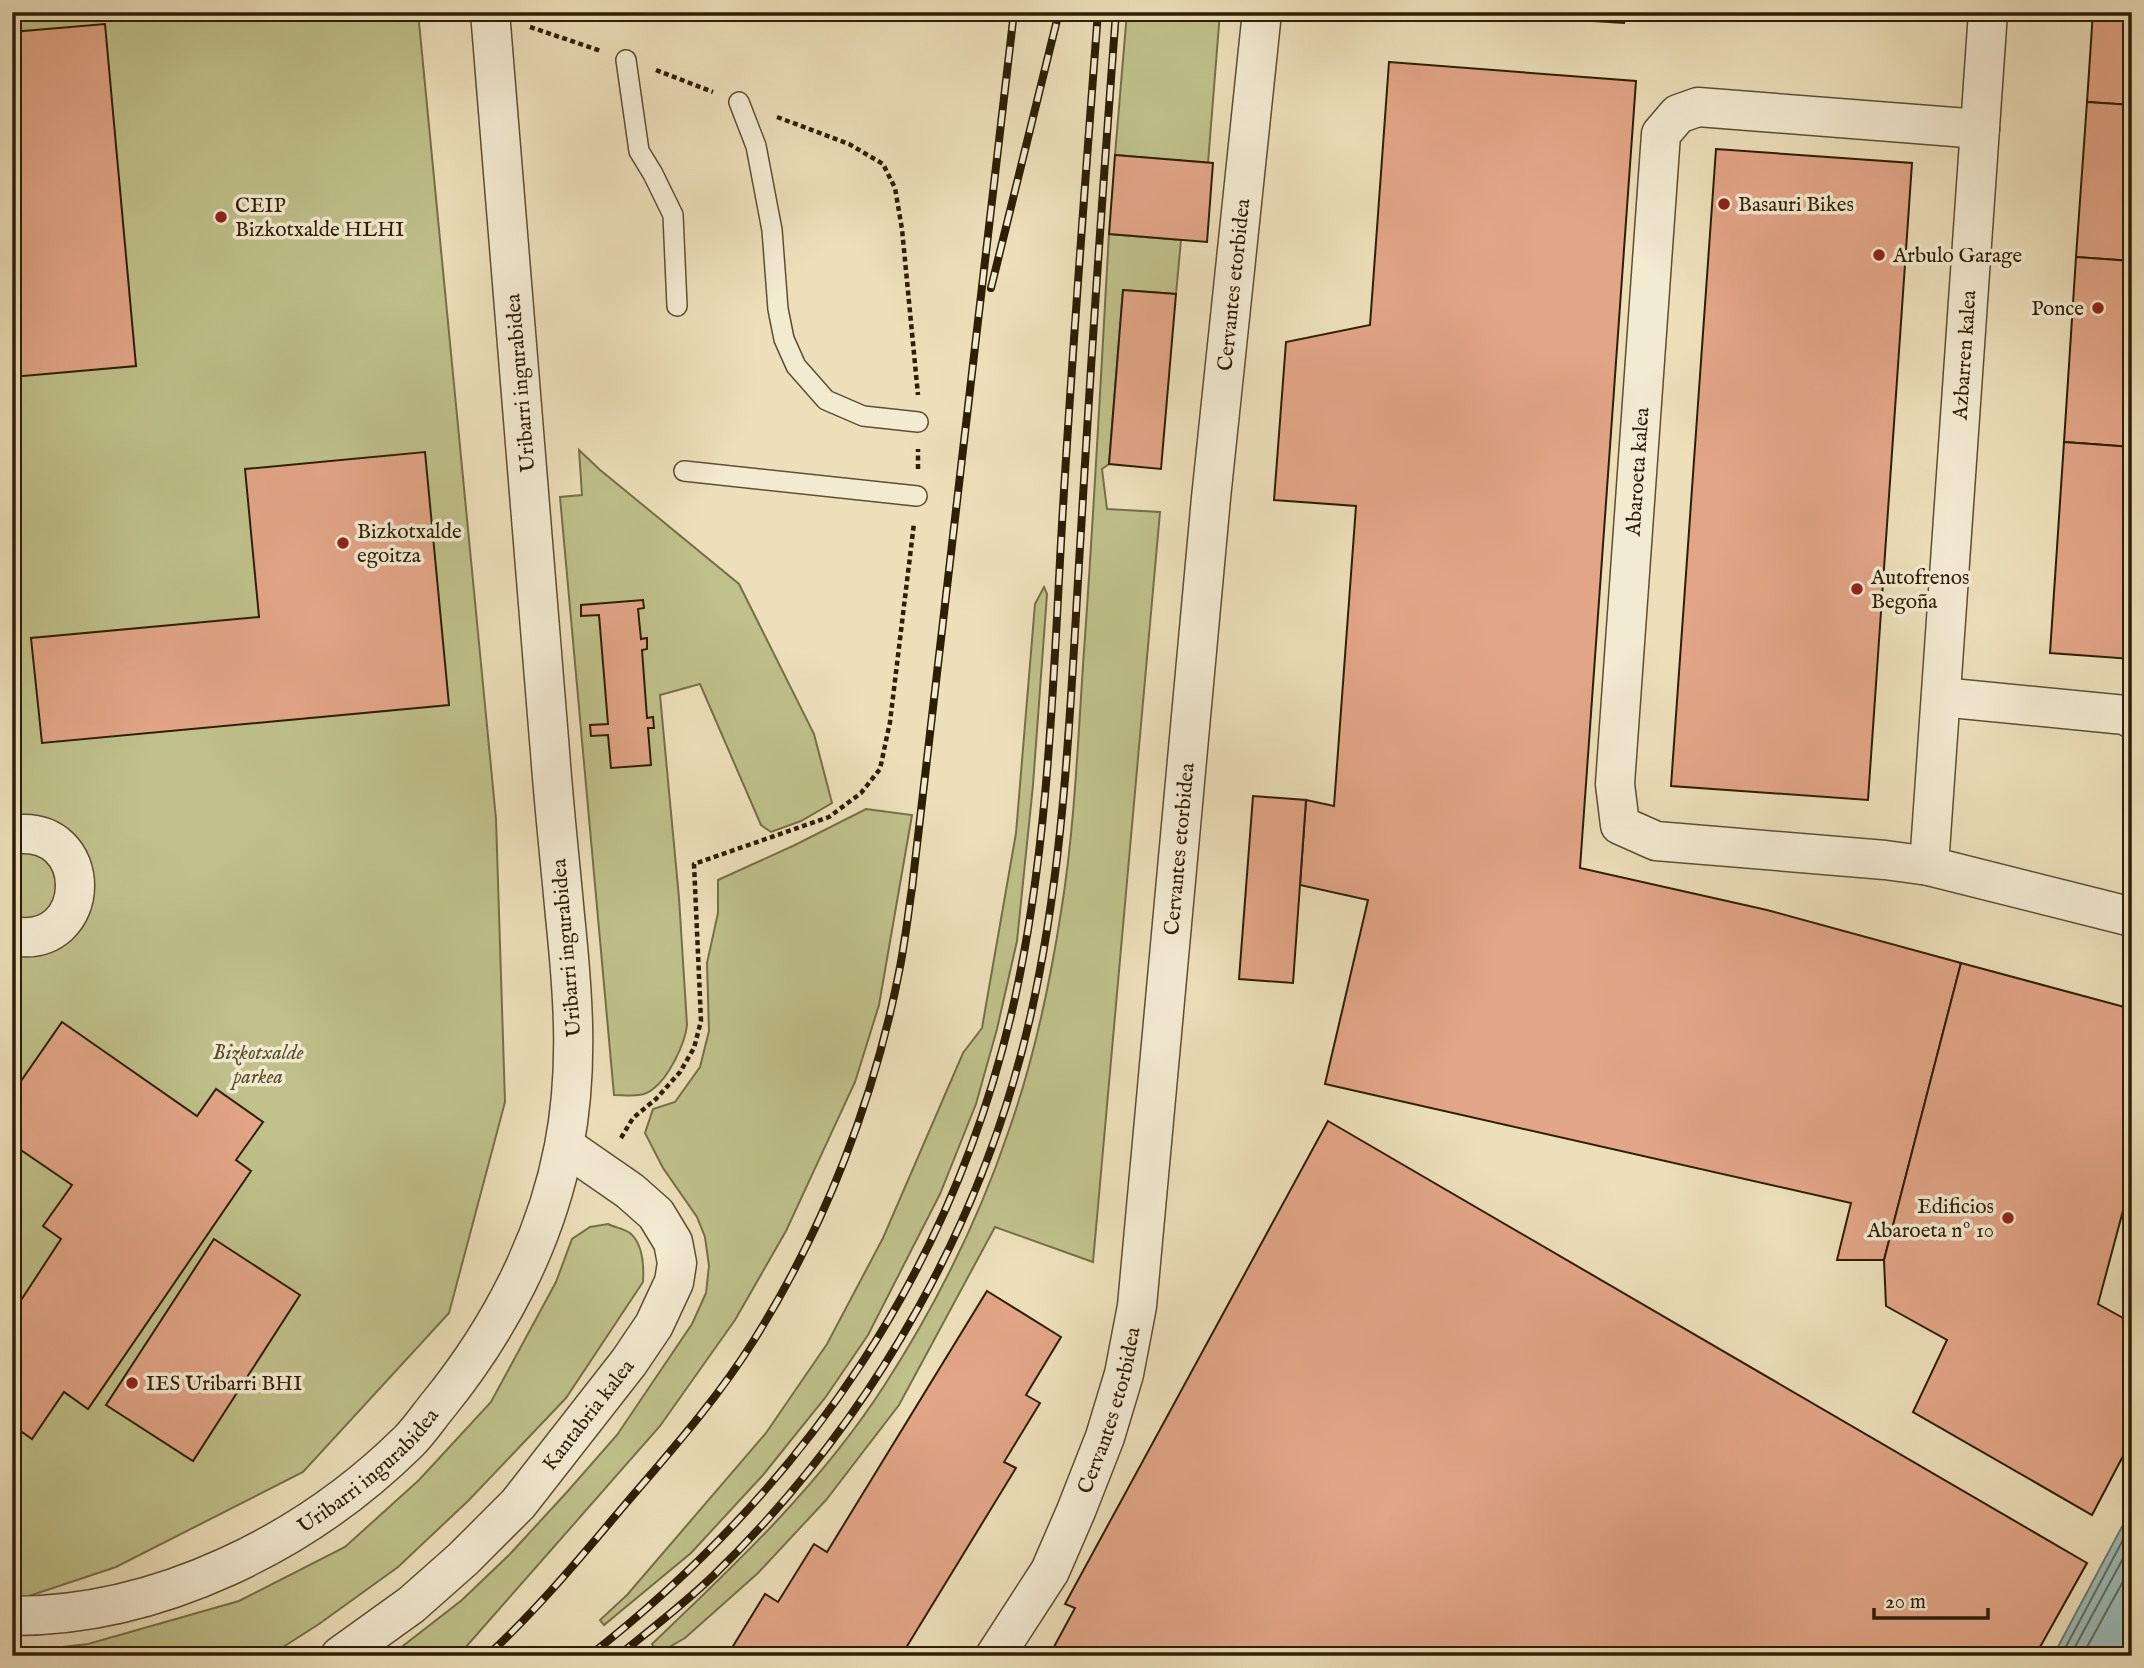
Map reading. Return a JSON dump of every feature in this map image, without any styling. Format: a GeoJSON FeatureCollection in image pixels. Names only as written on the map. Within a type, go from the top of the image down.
{"type":"FeatureCollection","features":[{"type":"Feature","properties":{"kind":"street","name":"Cervantes etorbidea"},"geometry":{"type":"LineString","coordinates":[[995,1656],[1050,1571],[1076,1511],[1105,1437],[1124,1374],[1137,1306],[1211,498],[1262,12]]}},
{"type":"Feature","properties":{"kind":"street","name":"Azbarren kalea"},"geometry":{"type":"LineString","coordinates":[[1929,866],[1988,12]]}},
{"type":"Feature","properties":{"kind":"street","name":"Uribarri ingurabidea"},"geometry":{"type":"LineString","coordinates":[[12,1616],[96,1607],[143,1598],[194,1579],[244,1558],[306,1524],[365,1482],[412,1438],[489,1337],[517,1284],[545,1214],[565,1146],[575,1049],[573,996],[555,813],[490,13]]}},
{"type":"Feature","properties":{"kind":"street","name":"Abaroeta kalea"},"geometry":{"type":"LineString","coordinates":[[1929,866],[1656,841],[1620,825],[1615,784],[1661,134],[1678,114],[1698,107],[1980,129]]}},
{"type":"Feature","properties":{"kind":"street"},"geometry":{"type":"LineString","coordinates":[[1941,697],[2125,715],[2132,719]]}},
{"type":"Feature","properties":{"kind":"street"},"geometry":{"type":"LineString","coordinates":[[12,936],[25,938],[42,935],[57,926],[69,914],[75,898],[76,880],[72,864],[62,849],[40,836],[13,833]]}},
{"type":"Feature","properties":{"kind":"street"},"geometry":{"type":"LineString","coordinates":[[1929,866],[2132,917]]}},
{"type":"Feature","properties":{"kind":"street","name":"Kantabria kalea"},"geometry":{"type":"LineString","coordinates":[[340,1656],[411,1605],[519,1504],[588,1417],[654,1325],[674,1282],[677,1263],[673,1242],[656,1214],[630,1191],[565,1146]]}},
{"type":"Feature","properties":{"kind":"lane"},"geometry":{"type":"LineString","coordinates":[[626,60],[639,151],[673,215],[677,306]]}},
{"type":"Feature","properties":{"kind":"lane"},"geometry":{"type":"LineString","coordinates":[[739,102],[756,146],[772,230],[778,309],[784,339],[796,366],[826,400],[863,416],[918,422]]}},
{"type":"Feature","properties":{"kind":"lane"},"geometry":{"type":"LineString","coordinates":[[684,471],[917,496]]}},
{"type":"Feature","properties":{"kind":"path"},"geometry":{"type":"LineString","coordinates":[[490,13],[626,60],[849,144],[883,164],[895,188],[902,229],[919,401],[917,496],[890,722],[880,769],[861,793],[829,817],[694,864],[701,1021],[694,1048],[680,1072],[656,1099],[633,1118],[601,1170]]}},
{"type":"Feature","properties":{"kind":"green space","name":"Bizkotxalde parkea"},"geometry":{"type":"Polygon","coordinates":[[[12,12],[418,12],[496,819],[505,1102],[449,1313],[303,1472],[116,1567],[17,1600],[12,1600],[12,12]]]}},
{"type":"Feature","properties":{"kind":"green space"},"geometry":{"type":"Polygon","coordinates":[[[1127,12],[1220,12],[1208,163],[1115,155],[1127,12]]]}},
{"type":"Feature","properties":{"kind":"green space"},"geometry":{"type":"Polygon","coordinates":[[[1109,234],[1181,240],[1176,294],[1123,290],[1109,464],[1102,469],[1107,509],[1160,512],[1093,1262],[995,1227],[899,1405],[826,1500],[758,1573],[685,1638],[659,1653],[652,1644],[805,1490],[833,1457],[884,1386],[938,1294],[970,1229],[1018,1104],[1046,994],[1070,847],[1109,234]]]}},
{"type":"Feature","properties":{"kind":"green space"},"geometry":{"type":"Polygon","coordinates":[[[579,450],[739,584],[814,734],[832,803],[801,821],[771,832],[761,825],[700,684],[660,695],[679,898],[687,1025],[680,1050],[665,1077],[649,1092],[635,1095],[614,1095],[560,497],[582,495],[579,450]]]}},
{"type":"Feature","properties":{"kind":"green space"},"geometry":{"type":"Polygon","coordinates":[[[1044,587],[1047,594],[1033,785],[1017,941],[976,1104],[940,1194],[868,1335],[825,1398],[763,1475],[691,1553],[604,1625],[600,1620],[627,1595],[766,1433],[827,1344],[883,1238],[963,1053],[982,1028],[1016,833],[1035,604],[1044,587]]]}},
{"type":"Feature","properties":{"kind":"green space"},"geometry":{"type":"Polygon","coordinates":[[[866,809],[912,815],[879,1005],[855,1082],[786,1231],[735,1320],[660,1426],[458,1656],[390,1656],[462,1600],[510,1554],[567,1492],[617,1435],[692,1324],[706,1293],[709,1266],[705,1237],[697,1217],[663,1168],[645,1133],[653,1109],[675,1102],[700,1067],[709,1031],[707,963],[718,913],[718,880],[866,809]]]}},
{"type":"Feature","properties":{"kind":"green space"},"geometry":{"type":"Polygon","coordinates":[[[608,1224],[630,1233],[638,1243],[643,1262],[643,1282],[566,1398],[469,1500],[398,1567],[269,1656],[12,1656],[12,1653],[88,1644],[239,1601],[345,1547],[419,1480],[491,1402],[556,1282],[572,1239],[590,1227],[608,1224]]]}},
{"type":"Feature","properties":{"kind":"water"},"geometry":{"type":"Polygon","coordinates":[[[2132,1503],[2132,1656],[2053,1656],[2124,1523],[2132,1503]]]}},
{"type":"Feature","properties":{"kind":"building"},"geometry":{"type":"Polygon","coordinates":[[[1447,12],[1625,12],[1624,23],[1447,12]]]}},
{"type":"Feature","properties":{"kind":"building"},"geometry":{"type":"Polygon","coordinates":[[[2093,12],[2132,12],[2132,105],[2087,102],[2093,12]]]}},
{"type":"Feature","properties":{"kind":"building"},"geometry":{"type":"Polygon","coordinates":[[[105,24],[136,366],[12,377],[12,32],[105,24]]]}},
{"type":"Feature","properties":{"kind":"building"},"geometry":{"type":"Polygon","coordinates":[[[1389,62],[1636,81],[1580,868],[1767,910],[1961,963],[1884,1260],[1837,1260],[1851,1203],[1325,1084],[1368,900],[1300,885],[1306,800],[1334,806],[1356,506],[1274,500],[1286,342],[1370,325],[1389,62]]]}},
{"type":"Feature","properties":{"kind":"building"},"geometry":{"type":"Polygon","coordinates":[[[2087,102],[2132,105],[2132,261],[2076,257],[2087,102]]]}},
{"type":"Feature","properties":{"kind":"building"},"geometry":{"type":"Polygon","coordinates":[[[1716,149],[1912,163],[1868,800],[1671,786],[1716,149]]]}},
{"type":"Feature","properties":{"kind":"building"},"geometry":{"type":"Polygon","coordinates":[[[1115,155],[1213,163],[1207,242],[1109,234],[1115,155]]]}},
{"type":"Feature","properties":{"kind":"building"},"geometry":{"type":"Polygon","coordinates":[[[2076,257],[2132,261],[2132,447],[2064,442],[2076,257]]]}},
{"type":"Feature","properties":{"kind":"building"},"geometry":{"type":"Polygon","coordinates":[[[1123,290],[1176,294],[1161,469],[1109,464],[1123,290]]]}},
{"type":"Feature","properties":{"kind":"building"},"geometry":{"type":"Polygon","coordinates":[[[2064,442],[2132,447],[2132,659],[2050,653],[2064,442]]]}},
{"type":"Feature","properties":{"kind":"building","name":"Bizkotxalde egoitza"},"geometry":{"type":"Polygon","coordinates":[[[425,452],[449,705],[42,743],[31,638],[259,617],[245,469],[425,452]]]}},
{"type":"Feature","properties":{"kind":"building"},"geometry":{"type":"Polygon","coordinates":[[[643,600],[644,608],[638,609],[641,639],[647,638],[647,649],[642,650],[647,718],[653,717],[654,728],[648,728],[651,765],[611,768],[608,735],[591,736],[590,725],[608,724],[599,615],[581,616],[581,605],[643,600]]]}},
{"type":"Feature","properties":{"kind":"building"},"geometry":{"type":"Polygon","coordinates":[[[1253,796],[1306,800],[1293,983],[1239,979],[1253,796]]]}},
{"type":"Feature","properties":{"kind":"building","name":"Edificios Abaroeta nº 10"},"geometry":{"type":"Polygon","coordinates":[[[1961,963],[2132,1009],[2132,1177],[2098,1304],[2132,1323],[2132,1439],[2092,1515],[1913,1412],[1947,1340],[1886,1306],[1884,1260],[1961,963]]]}},
{"type":"Feature","properties":{"kind":"building"},"geometry":{"type":"Polygon","coordinates":[[[62,1022],[197,1116],[216,1089],[263,1122],[236,1160],[251,1171],[88,1409],[64,1392],[32,1439],[12,1425],[12,1314],[61,1239],[43,1226],[72,1185],[12,1144],[12,1094],[62,1022]]]}},
{"type":"Feature","properties":{"kind":"building"},"geometry":{"type":"Polygon","coordinates":[[[1328,1121],[2087,1563],[2035,1656],[1049,1656],[1075,1608],[1065,1604],[1328,1121]]]}},
{"type":"Feature","properties":{"kind":"building"},"geometry":{"type":"Polygon","coordinates":[[[214,1239],[300,1295],[193,1461],[106,1405],[214,1239]]]}},
{"type":"Feature","properties":{"kind":"building"},"geometry":{"type":"Polygon","coordinates":[[[987,1291],[1061,1337],[1026,1395],[1040,1403],[1004,1462],[1016,1468],[901,1656],[727,1656],[765,1594],[778,1602],[814,1544],[827,1552],[987,1291]]]}},
{"type":"Feature","properties":{"kind":"railway"},"geometry":{"type":"LineString","coordinates":[[487,1656],[574,1565],[692,1426],[724,1384],[780,1297],[803,1252],[825,1207],[862,1113],[889,1016],[902,957],[912,888],[1014,12]]}},
{"type":"Feature","properties":{"kind":"railway"},"geometry":{"type":"LineString","coordinates":[[991,288],[1059,12]]}},
{"type":"Feature","properties":{"kind":"railway"},"geometry":{"type":"LineString","coordinates":[[589,1656],[667,1590],[738,1520],[803,1445],[860,1365],[911,1280],[954,1191],[988,1097],[1015,998],[1026,939],[1048,762],[1074,332],[1098,12]]}},
{"type":"Feature","properties":{"kind":"railway"},"geometry":{"type":"LineString","coordinates":[[618,1656],[703,1586],[772,1514],[825,1450],[874,1381],[918,1309],[956,1234],[988,1156],[1015,1077],[1046,938],[1061,822],[1116,12]]}},
{"type":"Feature","properties":{"kind":"place","name":"Basauri Bikes"},"geometry":{"type":"Point","coordinates":[1724,204]}},
{"type":"Feature","properties":{"kind":"place","name":"CEIP Bizkotxalde HLHI"},"geometry":{"type":"Point","coordinates":[221,217]}},
{"type":"Feature","properties":{"kind":"place","name":"Arbulo Garage"},"geometry":{"type":"Point","coordinates":[1879,255]}},
{"type":"Feature","properties":{"kind":"place","name":"Ponce"},"geometry":{"type":"Point","coordinates":[2098,308]}},
{"type":"Feature","properties":{"kind":"place","name":"Bizkotxalde egoitza"},"geometry":{"type":"Point","coordinates":[343,543]}},
{"type":"Feature","properties":{"kind":"place","name":"Autofrenos Begoña"},"geometry":{"type":"Point","coordinates":[1857,589]}},
{"type":"Feature","properties":{"kind":"place","name":"Edificios Abaroeta nº 10"},"geometry":{"type":"Point","coordinates":[2008,1218]}},
{"type":"Feature","properties":{"kind":"place","name":"IES Uribarri BHI"},"geometry":{"type":"Point","coordinates":[132,1383]}}]}
